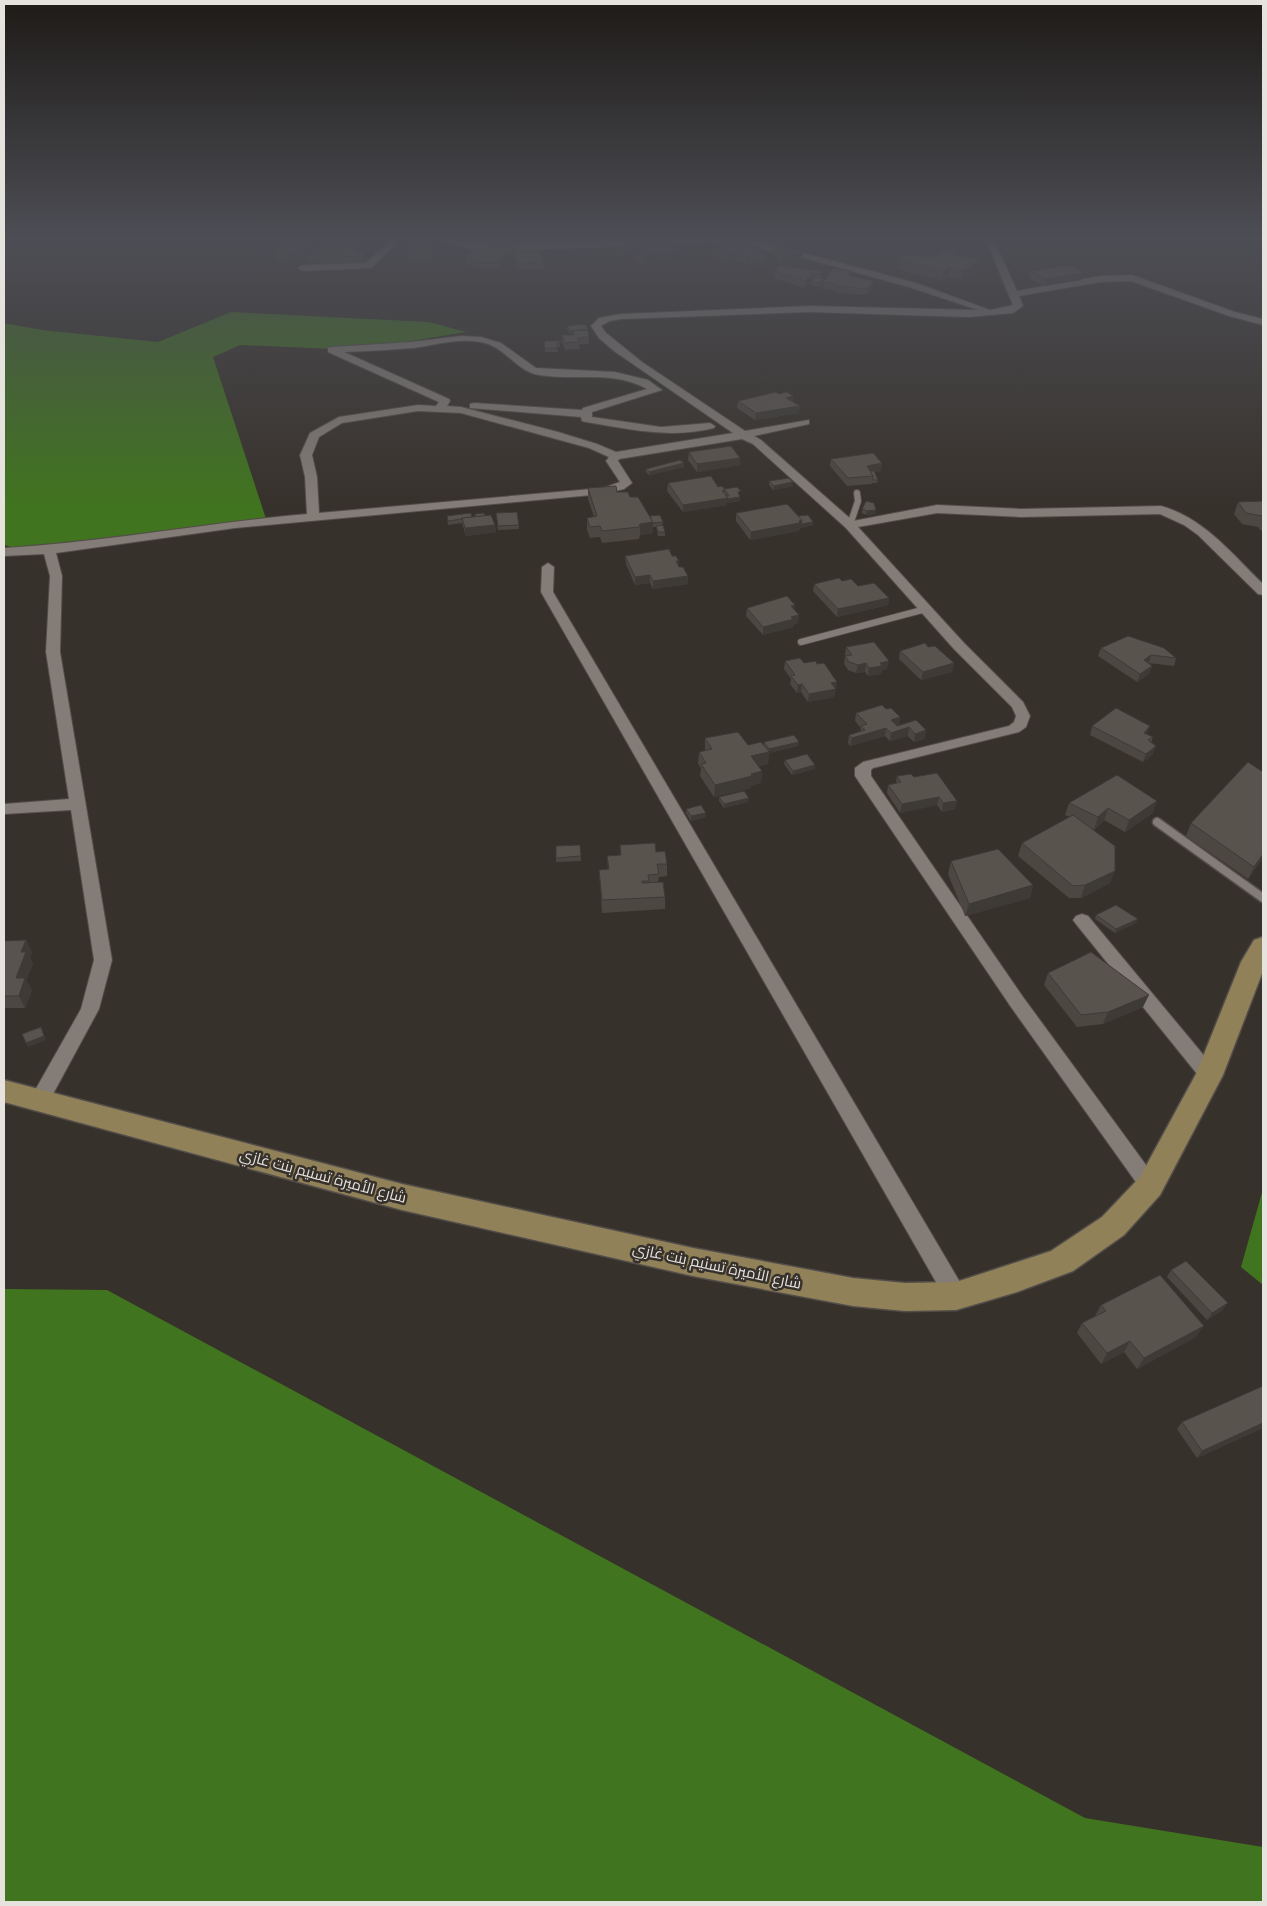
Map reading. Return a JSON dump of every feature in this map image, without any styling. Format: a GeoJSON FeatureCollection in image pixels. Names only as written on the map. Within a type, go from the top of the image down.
{"type":"FeatureCollection","features":[{"type":"Feature","properties":{"kind":"main road","name":"شارع الأميرة تسنيم بنت غازي"},"geometry":{"type":"LineString","coordinates":[[4,1091],[402,1197],[693,1262],[853,1292],[905,1297],[956,1296],[1017,1278],[1062,1261],[1113,1226],[1150,1186],[1209,1075],[1254,962],[1263,946]]}},
{"type":"Feature","properties":{"kind":"street"},"geometry":{"type":"LineString","coordinates":[[597,329],[599,334],[620,351],[743,435],[757,442],[850,526],[1018,706],[1024,721],[1019,726],[868,765],[863,768],[863,776],[1023,1010],[1150,1186]]}},
{"type":"Feature","properties":{"kind":"street"},"geometry":{"type":"LineString","coordinates":[[438,409],[445,401],[331,350],[465,338],[491,342],[512,354],[523,365],[536,372],[618,375],[645,382],[657,390],[635,394],[587,410],[586,419],[658,431],[685,432],[710,426]]}},
{"type":"Feature","properties":{"kind":"street"},"geometry":{"type":"LineString","coordinates":[[438,409],[465,406],[543,409],[586,414]]}},
{"type":"Feature","properties":{"kind":"street"},"geometry":{"type":"LineString","coordinates":[[313,517],[312,477],[306,455],[314,434],[339,420],[418,408],[461,410],[554,434],[593,446],[615,456],[743,435],[805,422]]}},
{"type":"Feature","properties":{"kind":"street"},"geometry":{"type":"LineString","coordinates":[[4,552],[49,550],[235,524],[620,488],[626,483],[612,461],[615,456]]}},
{"type":"Feature","properties":{"kind":"street"},"geometry":{"type":"LineString","coordinates":[[850,526],[937,509],[1014,513],[1161,510],[1177,515],[1194,527],[1263,591]]}},
{"type":"Feature","properties":{"kind":"street"},"geometry":{"type":"LineString","coordinates":[[39,1101],[90,1009],[103,960],[53,652],[56,576],[49,550]]}},
{"type":"Feature","properties":{"kind":"street"},"geometry":{"type":"LineString","coordinates":[[548,567],[547,592],[956,1296]]}},
{"type":"Feature","properties":{"kind":"street"},"geometry":{"type":"LineString","coordinates":[[4,809],[78,804]]}},
{"type":"Feature","properties":{"kind":"street"},"geometry":{"type":"LineString","coordinates":[[1082,920],[1209,1075]]}},
{"type":"Feature","properties":{"kind":"lane"},"geometry":{"type":"LineString","coordinates":[[850,526],[858,501],[857,493]]}},
{"type":"Feature","properties":{"kind":"lane"},"geometry":{"type":"LineString","coordinates":[[801,642],[926,609]]}},
{"type":"Feature","properties":{"kind":"lane"},"geometry":{"type":"LineString","coordinates":[[1157,822],[1263,898]]}},
{"type":"Feature","properties":{"kind":"green space"},"geometry":{"type":"Polygon","coordinates":[[[4,329],[36,329],[158,342],[190,329],[455,329],[466,332],[357,350],[240,345],[213,357],[268,525],[18,549],[4,545],[4,329]]]}},
{"type":"Feature","properties":{"kind":"green space"},"geometry":{"type":"Polygon","coordinates":[[[1263,1189],[1263,1285],[1241,1267],[1263,1189]]]}},
{"type":"Feature","properties":{"kind":"green space"},"geometry":{"type":"Polygon","coordinates":[[[4,1289],[107,1290],[1085,1818],[1263,1847],[1263,1902],[4,1902],[4,1289]]]}},
{"type":"Feature","properties":{"kind":"building"},"geometry":{"type":"Polygon","coordinates":[[[569,329],[588,329],[570,331],[569,329]]]}},
{"type":"Feature","properties":{"kind":"building"},"geometry":{"type":"Polygon","coordinates":[[[588,330],[589,337],[578,338],[579,342],[565,343],[562,335],[574,335],[573,331],[588,330]]]}},
{"type":"Feature","properties":{"kind":"building"},"geometry":{"type":"Polygon","coordinates":[[[544,341],[560,341],[560,343],[557,343],[557,348],[545,348],[544,341]]]}},
{"type":"Feature","properties":{"kind":"building"},"geometry":{"type":"Polygon","coordinates":[[[776,392],[779,394],[787,392],[793,396],[786,398],[800,406],[756,413],[738,401],[776,392]]]}},
{"type":"Feature","properties":{"kind":"building"},"geometry":{"type":"Polygon","coordinates":[[[731,446],[740,458],[697,464],[689,452],[731,446]]]}},
{"type":"Feature","properties":{"kind":"building"},"geometry":{"type":"Polygon","coordinates":[[[873,453],[882,463],[867,466],[873,476],[848,478],[831,459],[873,453]]]}},
{"type":"Feature","properties":{"kind":"building"},"geometry":{"type":"Polygon","coordinates":[[[680,460],[684,463],[649,472],[646,469],[680,460]]]}},
{"type":"Feature","properties":{"kind":"building"},"geometry":{"type":"Polygon","coordinates":[[[870,471],[874,471],[878,480],[873,480],[870,471]]]}},
{"type":"Feature","properties":{"kind":"building"},"geometry":{"type":"Polygon","coordinates":[[[711,476],[718,487],[722,486],[725,490],[722,491],[728,498],[683,505],[668,483],[711,476]]]}},
{"type":"Feature","properties":{"kind":"building"},"geometry":{"type":"Polygon","coordinates":[[[789,478],[793,482],[774,486],[769,481],[789,478]]]}},
{"type":"Feature","properties":{"kind":"building"},"geometry":{"type":"Polygon","coordinates":[[[616,486],[617,492],[628,492],[630,497],[638,497],[653,522],[640,524],[639,527],[602,531],[600,526],[590,527],[587,518],[597,516],[588,488],[616,486]]]}},
{"type":"Feature","properties":{"kind":"building"},"geometry":{"type":"Polygon","coordinates":[[[737,487],[741,491],[738,492],[740,497],[727,499],[726,496],[729,496],[724,489],[737,487]]]}},
{"type":"Feature","properties":{"kind":"building"},"geometry":{"type":"Polygon","coordinates":[[[866,501],[874,503],[876,510],[867,511],[862,509],[866,501]]]}},
{"type":"Feature","properties":{"kind":"building"},"geometry":{"type":"Polygon","coordinates":[[[1263,501],[1263,517],[1246,513],[1238,502],[1263,501]]]}},
{"type":"Feature","properties":{"kind":"building"},"geometry":{"type":"Polygon","coordinates":[[[787,504],[802,520],[799,521],[800,523],[751,532],[736,513],[787,504]]]}},
{"type":"Feature","properties":{"kind":"building"},"geometry":{"type":"Polygon","coordinates":[[[517,512],[519,525],[498,526],[496,513],[517,512]]]}},
{"type":"Feature","properties":{"kind":"building"},"geometry":{"type":"Polygon","coordinates":[[[471,513],[472,517],[448,521],[447,516],[471,513]]]}},
{"type":"Feature","properties":{"kind":"building"},"geometry":{"type":"Polygon","coordinates":[[[484,513],[485,516],[475,517],[475,514],[484,513]]]}},
{"type":"Feature","properties":{"kind":"building"},"geometry":{"type":"Polygon","coordinates":[[[491,515],[495,525],[465,528],[462,518],[491,515]]]}},
{"type":"Feature","properties":{"kind":"building"},"geometry":{"type":"Polygon","coordinates":[[[660,515],[663,522],[653,523],[650,516],[660,515]]]}},
{"type":"Feature","properties":{"kind":"building"},"geometry":{"type":"Polygon","coordinates":[[[808,515],[813,522],[801,524],[802,520],[798,516],[808,515]]]}},
{"type":"Feature","properties":{"kind":"building"},"geometry":{"type":"Polygon","coordinates":[[[663,525],[665,532],[658,532],[656,526],[663,525]]]}},
{"type":"Feature","properties":{"kind":"building"},"geometry":{"type":"Polygon","coordinates":[[[669,549],[672,556],[676,556],[679,561],[676,561],[679,567],[683,567],[688,576],[653,581],[650,575],[635,577],[625,556],[669,549]]]}},
{"type":"Feature","properties":{"kind":"building"},"geometry":{"type":"Polygon","coordinates":[[[839,578],[842,581],[851,579],[858,586],[874,583],[889,598],[838,609],[814,584],[839,578]]]}},
{"type":"Feature","properties":{"kind":"building"},"geometry":{"type":"Polygon","coordinates":[[[787,596],[795,605],[791,606],[799,615],[791,617],[794,619],[763,627],[747,608],[787,596]]]}},
{"type":"Feature","properties":{"kind":"building"},"geometry":{"type":"Polygon","coordinates":[[[1128,636],[1164,648],[1176,658],[1151,655],[1144,660],[1152,666],[1140,674],[1101,648],[1128,636]]]}},
{"type":"Feature","properties":{"kind":"building"},"geometry":{"type":"Polygon","coordinates":[[[874,642],[889,661],[880,663],[882,666],[869,668],[866,663],[858,665],[849,662],[845,656],[852,655],[846,647],[874,642]]]}},
{"type":"Feature","properties":{"kind":"building"},"geometry":{"type":"Polygon","coordinates":[[[925,643],[928,647],[935,646],[954,663],[923,672],[900,651],[925,643]]]}},
{"type":"Feature","properties":{"kind":"building"},"geometry":{"type":"Polygon","coordinates":[[[800,658],[804,663],[816,661],[817,664],[824,663],[837,682],[831,683],[836,689],[809,694],[802,684],[798,685],[791,676],[795,675],[785,661],[800,658]]]}},
{"type":"Feature","properties":{"kind":"building"},"geometry":{"type":"Polygon","coordinates":[[[882,705],[886,709],[891,708],[900,717],[891,720],[897,726],[916,720],[926,730],[915,734],[909,727],[891,733],[886,728],[852,738],[849,735],[865,730],[861,726],[867,724],[856,713],[882,705]]]}},
{"type":"Feature","properties":{"kind":"building"},"geometry":{"type":"Polygon","coordinates":[[[1116,708],[1150,726],[1144,733],[1153,737],[1148,740],[1156,746],[1146,754],[1092,726],[1116,708]]]}},
{"type":"Feature","properties":{"kind":"building"},"geometry":{"type":"Polygon","coordinates":[[[738,732],[748,745],[761,742],[769,752],[751,756],[762,771],[751,774],[752,776],[715,785],[701,764],[706,763],[699,752],[712,749],[705,738],[738,732]]]}},
{"type":"Feature","properties":{"kind":"building"},"geometry":{"type":"Polygon","coordinates":[[[794,735],[799,742],[769,749],[764,742],[794,735]]]}},
{"type":"Feature","properties":{"kind":"building"},"geometry":{"type":"Polygon","coordinates":[[[807,754],[815,765],[793,771],[785,760],[807,754]]]}},
{"type":"Feature","properties":{"kind":"building"},"geometry":{"type":"Polygon","coordinates":[[[1248,762],[1263,772],[1263,854],[1254,867],[1191,823],[1248,762]]]}},
{"type":"Feature","properties":{"kind":"building"},"geometry":{"type":"Polygon","coordinates":[[[937,773],[957,801],[943,803],[939,797],[902,804],[888,785],[901,782],[897,776],[911,774],[914,777],[937,773]]]}},
{"type":"Feature","properties":{"kind":"building"},"geometry":{"type":"Polygon","coordinates":[[[1117,775],[1157,801],[1129,820],[1108,808],[1098,817],[1069,803],[1117,775]]]}},
{"type":"Feature","properties":{"kind":"building"},"geometry":{"type":"Polygon","coordinates":[[[744,791],[749,798],[724,804],[719,797],[744,791]]]}},
{"type":"Feature","properties":{"kind":"building"},"geometry":{"type":"Polygon","coordinates":[[[701,805],[706,813],[691,816],[686,809],[701,805]]]}},
{"type":"Feature","properties":{"kind":"building"},"geometry":{"type":"Polygon","coordinates":[[[1073,815],[1115,846],[1115,871],[1085,885],[1073,886],[1022,843],[1073,815]]]}},
{"type":"Feature","properties":{"kind":"building"},"geometry":{"type":"Polygon","coordinates":[[[655,843],[656,852],[665,851],[667,864],[657,864],[659,874],[648,875],[649,881],[642,881],[642,883],[663,882],[665,897],[602,900],[599,870],[609,869],[607,856],[621,855],[620,845],[655,843]]]}},
{"type":"Feature","properties":{"kind":"building"},"geometry":{"type":"Polygon","coordinates":[[[580,845],[581,856],[556,858],[556,846],[580,845]]]}},
{"type":"Feature","properties":{"kind":"building"},"geometry":{"type":"Polygon","coordinates":[[[998,849],[1033,885],[969,904],[951,861],[998,849]]]}},
{"type":"Feature","properties":{"kind":"building"},"geometry":{"type":"Polygon","coordinates":[[[1116,905],[1138,919],[1116,929],[1096,915],[1116,905]]]}},
{"type":"Feature","properties":{"kind":"building"},"geometry":{"type":"Polygon","coordinates":[[[26,940],[21,952],[26,952],[16,978],[25,978],[19,996],[4,996],[4,941],[26,940]]]}},
{"type":"Feature","properties":{"kind":"building"},"geometry":{"type":"Polygon","coordinates":[[[1091,952],[1149,995],[1108,1012],[1081,1015],[1048,973],[1091,952]]]}},
{"type":"Feature","properties":{"kind":"building"},"geometry":{"type":"Polygon","coordinates":[[[41,1027],[44,1036],[26,1043],[22,1034],[41,1027]]]}},
{"type":"Feature","properties":{"kind":"building"},"geometry":{"type":"Polygon","coordinates":[[[1186,1261],[1228,1303],[1212,1313],[1171,1270],[1186,1261]]]}},
{"type":"Feature","properties":{"kind":"building"},"geometry":{"type":"Polygon","coordinates":[[[1160,1275],[1204,1326],[1144,1358],[1130,1341],[1107,1353],[1082,1323],[1106,1311],[1101,1305],[1160,1275]]]}},
{"type":"Feature","properties":{"kind":"building"},"geometry":{"type":"Polygon","coordinates":[[[1263,1386],[1263,1423],[1202,1451],[1182,1422],[1263,1386]]]}}]}
